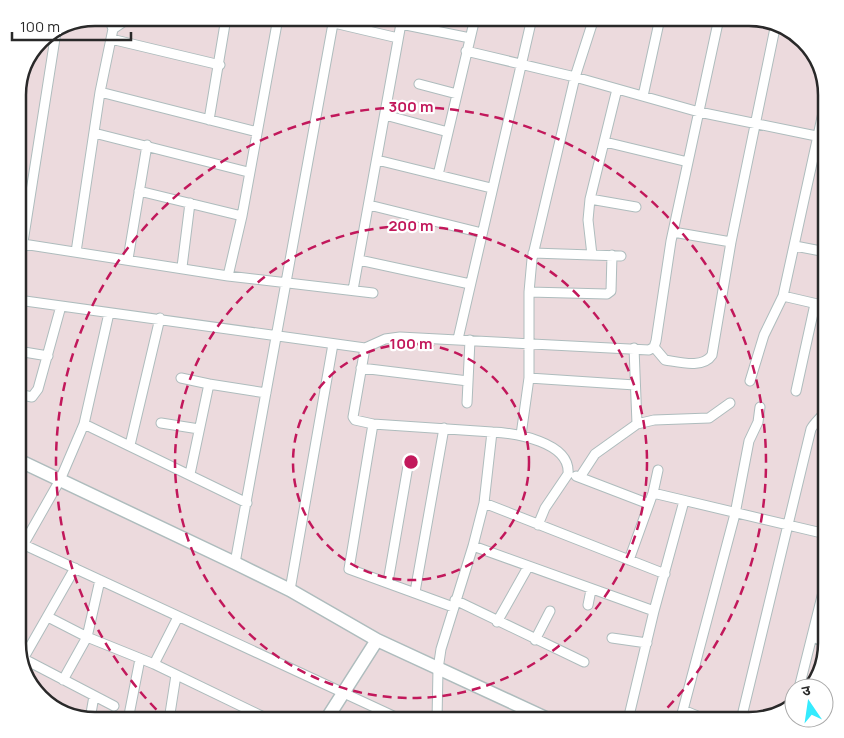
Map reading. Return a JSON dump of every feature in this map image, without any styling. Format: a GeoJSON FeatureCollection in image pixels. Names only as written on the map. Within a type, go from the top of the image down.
{"type":"FeatureCollection","features":[{"type":"Feature","properties":{"kind":"street"},"geometry":{"type":"LineString","coordinates":[[76,252],[100,92],[113,29],[112,26]]}},
{"type":"Feature","properties":{"kind":"street"},"geometry":{"type":"LineString","coordinates":[[113,29],[117,26]]}},
{"type":"Feature","properties":{"kind":"street"},"geometry":{"type":"LineString","coordinates":[[209,120],[220,65],[225,26]]}},
{"type":"Feature","properties":{"kind":"street"},"geometry":{"type":"LineString","coordinates":[[228,276],[242,216],[248,172],[277,26]]}},
{"type":"Feature","properties":{"kind":"street"},"geometry":{"type":"LineString","coordinates":[[235,563],[333,26]]}},
{"type":"Feature","properties":{"kind":"street"},"geometry":{"type":"LineString","coordinates":[[355,26],[398,38]]}},
{"type":"Feature","properties":{"kind":"street"},"geometry":{"type":"LineString","coordinates":[[353,290],[400,26]]}},
{"type":"Feature","properties":{"kind":"street"},"geometry":{"type":"LineString","coordinates":[[421,26],[470,38]]}},
{"type":"Feature","properties":{"kind":"street"},"geometry":{"type":"LineString","coordinates":[[438,175],[473,26]]}},
{"type":"Feature","properties":{"kind":"street"},"geometry":{"type":"LineString","coordinates":[[458,340],[530,26]]}},
{"type":"Feature","properties":{"kind":"street"},"geometry":{"type":"LineString","coordinates":[[521,435],[529,378],[529,292],[533,253],[575,77],[591,26]]}},
{"type":"Feature","properties":{"kind":"street"},"geometry":{"type":"LineString","coordinates":[[643,96],[658,26]]}},
{"type":"Feature","properties":{"kind":"street"},"geometry":{"type":"LineString","coordinates":[[717,26],[673,232],[654,347],[665,360],[700,363],[709,359],[714,348],[731,242],[774,31]]}},
{"type":"Feature","properties":{"kind":"street"},"geometry":{"type":"LineString","coordinates":[[26,225],[55,39]]}},
{"type":"Feature","properties":{"kind":"street"},"geometry":{"type":"LineString","coordinates":[[111,39],[220,65]]}},
{"type":"Feature","properties":{"kind":"street"},"geometry":{"type":"LineString","coordinates":[[466,51],[575,77],[699,112],[818,136]]}},
{"type":"Feature","properties":{"kind":"street"},"geometry":{"type":"LineString","coordinates":[[419,84],[457,94]]}},
{"type":"Feature","properties":{"kind":"street"},"geometry":{"type":"LineString","coordinates":[[592,255],[588,220],[590,199],[617,89]]}},
{"type":"Feature","properties":{"kind":"street"},"geometry":{"type":"LineString","coordinates":[[100,92],[257,132]]}},
{"type":"Feature","properties":{"kind":"street"},"geometry":{"type":"LineString","coordinates":[[385,115],[448,132]]}},
{"type":"Feature","properties":{"kind":"street"},"geometry":{"type":"LineString","coordinates":[[94,133],[248,172]]}},
{"type":"Feature","properties":{"kind":"street"},"geometry":{"type":"LineString","coordinates":[[605,142],[688,162]]}},
{"type":"Feature","properties":{"kind":"street"},"geometry":{"type":"LineString","coordinates":[[128,259],[147,145]]}},
{"type":"Feature","properties":{"kind":"street"},"geometry":{"type":"LineString","coordinates":[[750,381],[764,335],[783,296],[818,156]]}},
{"type":"Feature","properties":{"kind":"street"},"geometry":{"type":"LineString","coordinates":[[376,160],[492,188]]}},
{"type":"Feature","properties":{"kind":"street"},"geometry":{"type":"LineString","coordinates":[[139,191],[242,216]]}},
{"type":"Feature","properties":{"kind":"street"},"geometry":{"type":"LineString","coordinates":[[590,199],[636,206]]}},
{"type":"Feature","properties":{"kind":"street"},"geometry":{"type":"LineString","coordinates":[[182,267],[190,203]]}},
{"type":"Feature","properties":{"kind":"street"},"geometry":{"type":"LineString","coordinates":[[369,205],[482,233]]}},
{"type":"Feature","properties":{"kind":"street"},"geometry":{"type":"LineString","coordinates":[[673,232],[731,242]]}},
{"type":"Feature","properties":{"kind":"street"},"geometry":{"type":"LineString","coordinates":[[26,244],[182,267],[228,276],[373,292]]}},
{"type":"Feature","properties":{"kind":"street"},"geometry":{"type":"LineString","coordinates":[[795,246],[818,250]]}},
{"type":"Feature","properties":{"kind":"street"},"geometry":{"type":"LineString","coordinates":[[529,292],[607,294],[611,291],[616,256],[533,253]]}},
{"type":"Feature","properties":{"kind":"street"},"geometry":{"type":"LineString","coordinates":[[359,260],[470,284]]}},
{"type":"Feature","properties":{"kind":"street"},"geometry":{"type":"LineString","coordinates":[[783,296],[818,305]]}},
{"type":"Feature","properties":{"kind":"street"},"geometry":{"type":"LineString","coordinates":[[26,301],[160,318],[365,348],[392,337],[530,342],[649,350],[654,347]]}},
{"type":"Feature","properties":{"kind":"street"},"geometry":{"type":"LineString","coordinates":[[796,391],[815,304]]}},
{"type":"Feature","properties":{"kind":"street"},"geometry":{"type":"LineString","coordinates":[[26,397],[36,393],[61,306]]}},
{"type":"Feature","properties":{"kind":"street"},"geometry":{"type":"LineString","coordinates":[[26,534],[60,480],[84,424],[109,313]]}},
{"type":"Feature","properties":{"kind":"street"},"geometry":{"type":"LineString","coordinates":[[130,445],[160,318]]}},
{"type":"Feature","properties":{"kind":"street"},"geometry":{"type":"LineString","coordinates":[[467,403],[470,340]]}},
{"type":"Feature","properties":{"kind":"street"},"geometry":{"type":"LineString","coordinates":[[290,590],[334,344]]}},
{"type":"Feature","properties":{"kind":"street"},"geometry":{"type":"LineString","coordinates":[[365,348],[353,417],[358,422],[521,435],[540,441],[556,451],[566,461],[568,474],[543,513],[538,525]]}},
{"type":"Feature","properties":{"kind":"street"},"geometry":{"type":"LineString","coordinates":[[634,348],[637,424]]}},
{"type":"Feature","properties":{"kind":"street"},"geometry":{"type":"LineString","coordinates":[[26,352],[48,356]]}},
{"type":"Feature","properties":{"kind":"street"},"geometry":{"type":"LineString","coordinates":[[361,368],[468,381]]}},
{"type":"Feature","properties":{"kind":"street"},"geometry":{"type":"LineString","coordinates":[[181,378],[266,393]]}},
{"type":"Feature","properties":{"kind":"street"},"geometry":{"type":"LineString","coordinates":[[529,378],[635,385]]}},
{"type":"Feature","properties":{"kind":"street"},"geometry":{"type":"LineString","coordinates":[[190,474],[209,384]]}},
{"type":"Feature","properties":{"kind":"street"},"geometry":{"type":"LineString","coordinates":[[580,477],[595,454],[637,424],[645,421],[709,418],[730,403]]}},
{"type":"Feature","properties":{"kind":"street"},"geometry":{"type":"LineString","coordinates":[[688,712],[683,710],[735,514],[749,441],[758,422],[760,407]]}},
{"type":"Feature","properties":{"kind":"street"},"geometry":{"type":"LineString","coordinates":[[743,712],[811,429],[818,420]]}},
{"type":"Feature","properties":{"kind":"street"},"geometry":{"type":"LineString","coordinates":[[161,423],[200,429]]}},
{"type":"Feature","properties":{"kind":"street"},"geometry":{"type":"LineString","coordinates":[[84,424],[247,503]]}},
{"type":"Feature","properties":{"kind":"street"},"geometry":{"type":"LineString","coordinates":[[373,424],[348,565],[349,569],[414,592],[454,603],[584,662]]}},
{"type":"Feature","properties":{"kind":"street"},"geometry":{"type":"LineString","coordinates":[[414,592],[444,428]]}},
{"type":"Feature","properties":{"kind":"street"},"geometry":{"type":"LineString","coordinates":[[437,712],[438,668],[444,633],[473,546],[484,503],[492,432]]}},
{"type":"Feature","properties":{"kind":"street"},"geometry":{"type":"LineString","coordinates":[[26,464],[290,590],[377,640],[533,712]]}},
{"type":"Feature","properties":{"kind":"street"},"geometry":{"type":"LineString","coordinates":[[388,582],[408,466]]}},
{"type":"Feature","properties":{"kind":"street"},"geometry":{"type":"LineString","coordinates":[[629,560],[653,494],[658,470]]}},
{"type":"Feature","properties":{"kind":"street"},"geometry":{"type":"LineString","coordinates":[[568,474],[649,504]]}},
{"type":"Feature","properties":{"kind":"street"},"geometry":{"type":"LineString","coordinates":[[653,494],[818,532]]}},
{"type":"Feature","properties":{"kind":"street"},"geometry":{"type":"LineString","coordinates":[[630,712],[654,611],[684,501]]}},
{"type":"Feature","properties":{"kind":"street"},"geometry":{"type":"LineString","coordinates":[[484,503],[665,574]]}},
{"type":"Feature","properties":{"kind":"street"},"geometry":{"type":"LineString","coordinates":[[473,546],[591,590],[654,611]]}},
{"type":"Feature","properties":{"kind":"street"},"geometry":{"type":"LineString","coordinates":[[26,547],[385,712]]}},
{"type":"Feature","properties":{"kind":"street"},"geometry":{"type":"LineString","coordinates":[[497,622],[528,567]]}},
{"type":"Feature","properties":{"kind":"street"},"geometry":{"type":"LineString","coordinates":[[27,652],[75,568]]}},
{"type":"Feature","properties":{"kind":"street"},"geometry":{"type":"LineString","coordinates":[[63,680],[87,637],[100,580]]}},
{"type":"Feature","properties":{"kind":"street"},"geometry":{"type":"LineString","coordinates":[[588,605],[591,590]]}},
{"type":"Feature","properties":{"kind":"street"},"geometry":{"type":"LineString","coordinates":[[535,640],[550,612]]}},
{"type":"Feature","properties":{"kind":"street"},"geometry":{"type":"LineString","coordinates":[[48,617],[87,637],[154,664],[246,712]]}},
{"type":"Feature","properties":{"kind":"street"},"geometry":{"type":"LineString","coordinates":[[154,664],[178,617]]}},
{"type":"Feature","properties":{"kind":"street"},"geometry":{"type":"LineString","coordinates":[[802,678],[818,619]]}},
{"type":"Feature","properties":{"kind":"street"},"geometry":{"type":"LineString","coordinates":[[813,637],[818,639]]}},
{"type":"Feature","properties":{"kind":"street"},"geometry":{"type":"LineString","coordinates":[[612,638],[647,643]]}},
{"type":"Feature","properties":{"kind":"street"},"geometry":{"type":"LineString","coordinates":[[331,712],[377,640]]}},
{"type":"Feature","properties":{"kind":"street"},"geometry":{"type":"LineString","coordinates":[[130,712],[140,659]]}},
{"type":"Feature","properties":{"kind":"street"},"geometry":{"type":"LineString","coordinates":[[29,661],[114,706]]}},
{"type":"Feature","properties":{"kind":"street"},"geometry":{"type":"LineString","coordinates":[[171,712],[176,675]]}},
{"type":"Feature","properties":{"kind":"street"},"geometry":{"type":"LineString","coordinates":[[91,711],[94,696]]}}]}
